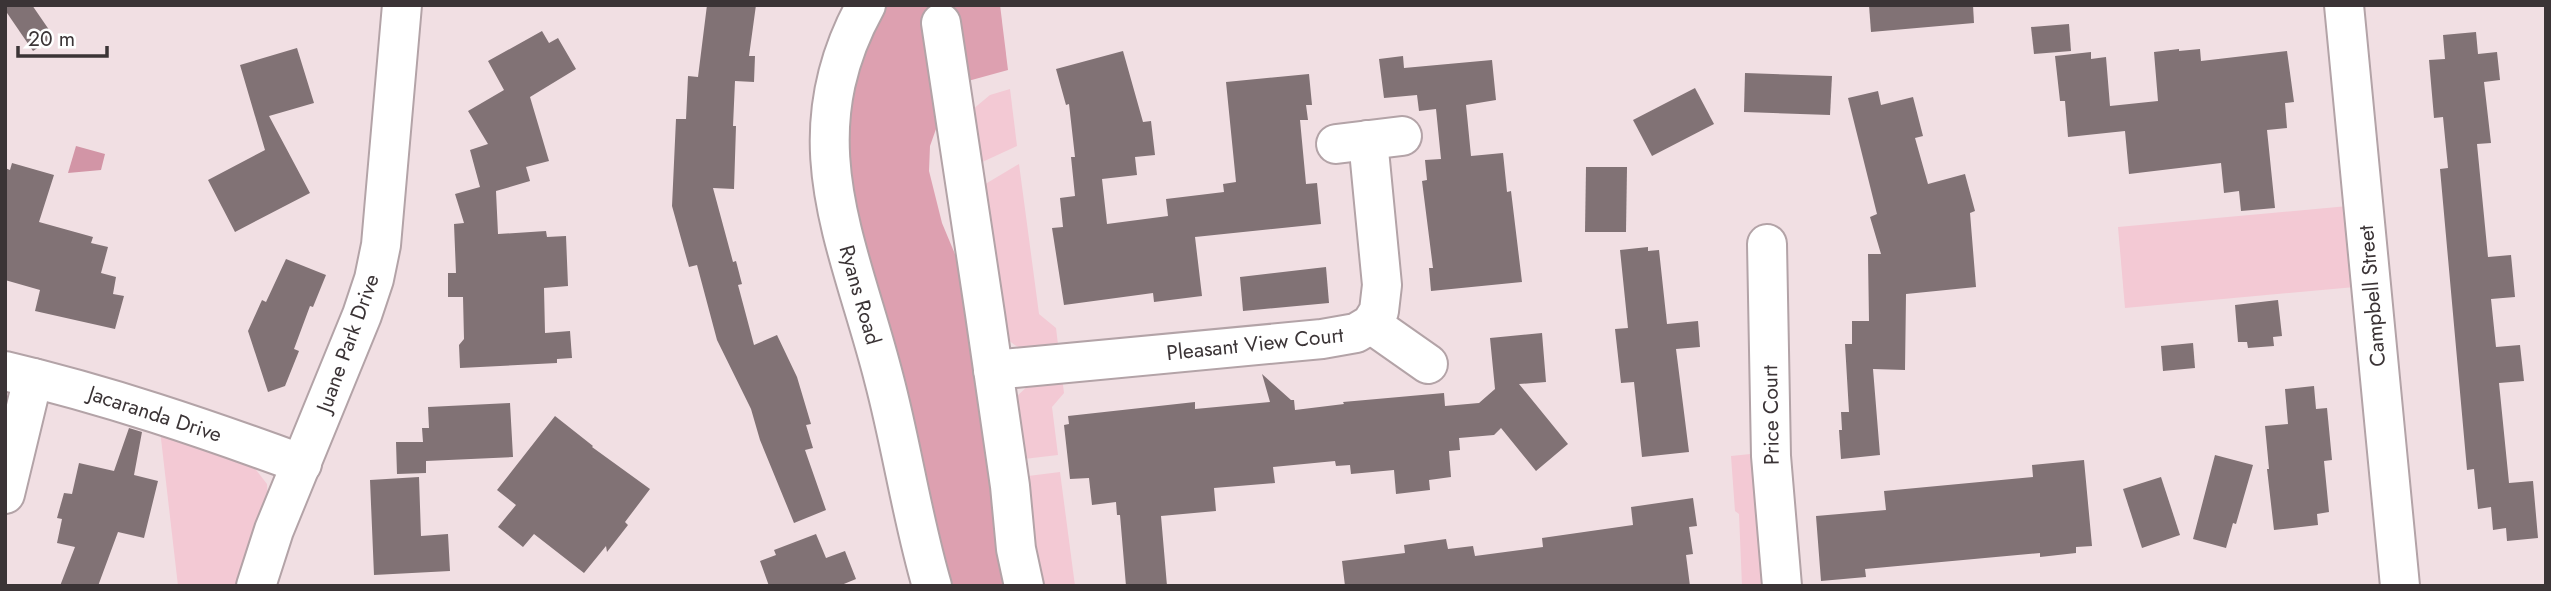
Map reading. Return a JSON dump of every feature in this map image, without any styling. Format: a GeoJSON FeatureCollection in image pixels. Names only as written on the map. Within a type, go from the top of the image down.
{"type":"FeatureCollection","features":[{"type":"Feature","properties":{"kind":"street","name":"Juane Park Drive"},"geometry":{"type":"LineString","coordinates":[[256,586],[274,530],[362,315],[374,279],[383,231],[402,5]]}},
{"type":"Feature","properties":{"kind":"street","name":"Ryans Road"},"geometry":{"type":"LineString","coordinates":[[866,5],[837,73],[829,138],[831,171],[836,209],[847,255],[884,378],[932,586]]}},
{"type":"Feature","properties":{"kind":"street","name":"Campbell Street"},"geometry":{"type":"LineString","coordinates":[[2344,5],[2400,586]]}},
{"type":"Feature","properties":{"kind":"street"},"geometry":{"type":"LineString","coordinates":[[941,23],[993,370],[1016,549],[1024,586]]}},
{"type":"Feature","properties":{"kind":"street","name":"Pleasant View Court"},"geometry":{"type":"LineString","coordinates":[[993,370],[1322,339],[1356,333],[1371,324],[1379,311],[1382,285],[1369,140]]}},
{"type":"Feature","properties":{"kind":"street","name":"Price Court"},"geometry":{"type":"LineString","coordinates":[[1767,243],[1771,456],[1782,586]]}},
{"type":"Feature","properties":{"kind":"street"},"geometry":{"type":"LineString","coordinates":[[1371,324],[1428,364]]}},
{"type":"Feature","properties":{"kind":"street","name":"Jacaranda Drive"},"geometry":{"type":"LineString","coordinates":[[19,374],[171,416],[302,464]]}},
{"type":"Feature","properties":{"kind":"street"},"geometry":{"type":"LineString","coordinates":[[5,494],[19,374]]}},
{"type":"Feature","properties":{"kind":"shaded area"},"geometry":{"type":"Polygon","coordinates":[[[885,5],[933,5],[942,112],[930,146],[929,171],[942,223],[967,283],[1011,586],[951,586],[941,558],[868,275],[847,162],[850,104],[863,58],[885,5]]]}},
{"type":"Feature","properties":{"kind":"shaded area"},"geometry":{"type":"Polygon","coordinates":[[[946,5],[1000,5],[1008,70],[968,81],[946,5]]]}},
{"type":"Feature","properties":{"kind":"shaded area"},"geometry":{"type":"Polygon","coordinates":[[[1010,89],[1017,146],[978,164],[972,110],[990,95],[1010,89]]]}},
{"type":"Feature","properties":{"kind":"shaded area"},"geometry":{"type":"Polygon","coordinates":[[[76,146],[105,154],[101,170],[68,173],[76,146]]]}},
{"type":"Feature","properties":{"kind":"shaded area"},"geometry":{"type":"Polygon","coordinates":[[[1019,164],[1039,314],[1056,328],[1059,353],[1022,349],[1004,335],[982,186],[1019,164]]]}},
{"type":"Feature","properties":{"kind":"shaded area"},"geometry":{"type":"Polygon","coordinates":[[[2348,206],[2355,287],[2125,308],[2118,227],[2348,206]]]}},
{"type":"Feature","properties":{"kind":"shaded area"},"geometry":{"type":"Polygon","coordinates":[[[1062,377],[1064,393],[1052,407],[1058,455],[1024,459],[1015,398],[1030,384],[1062,377]]]}},
{"type":"Feature","properties":{"kind":"shaded area"},"geometry":{"type":"Polygon","coordinates":[[[160,430],[253,466],[267,484],[268,501],[238,586],[178,586],[160,430]]]}},
{"type":"Feature","properties":{"kind":"shaded area"},"geometry":{"type":"Polygon","coordinates":[[[1760,453],[1772,586],[1742,586],[1739,514],[1735,511],[1731,456],[1760,453]]]}},
{"type":"Feature","properties":{"kind":"shaded area"},"geometry":{"type":"Polygon","coordinates":[[[1060,472],[1075,586],[1036,586],[1019,481],[1028,476],[1060,472]]]}},
{"type":"Feature","properties":{"kind":"building"},"geometry":{"type":"Polygon","coordinates":[[[5,5],[32,5],[54,37],[33,51],[5,10],[5,5]]]}},
{"type":"Feature","properties":{"kind":"building"},"geometry":{"type":"Polygon","coordinates":[[[707,5],[756,5],[749,56],[755,56],[754,82],[735,81],[734,189],[713,188],[733,262],[736,261],[742,284],[738,285],[754,345],[777,335],[797,377],[811,424],[806,425],[813,448],[805,450],[826,510],[794,523],[760,440],[751,409],[717,340],[697,265],[689,267],[672,206],[676,119],[686,119],[688,76],[698,77],[707,5]]]}},
{"type":"Feature","properties":{"kind":"building"},"geometry":{"type":"Polygon","coordinates":[[[1869,5],[1973,5],[1974,23],[1871,32],[1869,5]]]}},
{"type":"Feature","properties":{"kind":"building"},"geometry":{"type":"Polygon","coordinates":[[[2069,24],[2071,51],[2034,54],[2031,27],[2069,24]]]}},
{"type":"Feature","properties":{"kind":"building"},"geometry":{"type":"Polygon","coordinates":[[[542,31],[549,43],[558,38],[576,69],[530,97],[549,161],[526,167],[530,181],[496,191],[498,234],[546,231],[547,237],[566,236],[568,286],[544,288],[545,333],[570,331],[572,358],[557,359],[557,363],[460,368],[459,345],[464,339],[463,297],[448,297],[448,273],[456,273],[454,224],[464,223],[455,194],[480,187],[470,150],[488,144],[468,111],[504,90],[488,61],[542,31]]]}},
{"type":"Feature","properties":{"kind":"building"},"geometry":{"type":"Polygon","coordinates":[[[2476,32],[2478,54],[2497,52],[2500,80],[2484,82],[2491,143],[2477,144],[2488,257],[2511,255],[2515,297],[2491,299],[2496,347],[2520,345],[2524,381],[2499,383],[2509,483],[2533,481],[2538,538],[2507,541],[2506,528],[2493,530],[2491,507],[2478,509],[2474,469],[2467,470],[2440,169],[2448,168],[2443,117],[2434,118],[2429,60],[2445,59],[2443,35],[2476,32]]]}},
{"type":"Feature","properties":{"kind":"building"},"geometry":{"type":"Polygon","coordinates":[[[297,48],[314,103],[269,116],[310,193],[235,232],[208,180],[265,150],[240,65],[297,48]]]}},
{"type":"Feature","properties":{"kind":"building"},"geometry":{"type":"Polygon","coordinates":[[[2200,49],[2201,61],[2287,51],[2294,102],[2285,103],[2287,128],[2267,130],[2275,208],[2241,211],[2239,191],[2224,193],[2221,163],[2129,174],[2125,131],[2068,137],[2065,101],[2060,101],[2055,56],[2091,52],[2091,59],[2106,57],[2110,106],[2158,101],[2154,52],[2200,49]]]}},
{"type":"Feature","properties":{"kind":"building"},"geometry":{"type":"Polygon","coordinates":[[[1123,51],[1143,122],[1151,121],[1155,155],[1135,157],[1137,175],[1102,179],[1107,224],[1168,216],[1166,199],[1224,192],[1223,184],[1236,182],[1226,82],[1309,74],[1312,105],[1306,105],[1308,120],[1300,120],[1306,184],[1317,183],[1321,224],[1195,237],[1202,296],[1154,302],[1153,293],[1064,305],[1052,228],[1063,227],[1060,198],[1075,196],[1071,157],[1075,157],[1069,104],[1066,105],[1056,69],[1123,51]]]}},
{"type":"Feature","properties":{"kind":"building"},"geometry":{"type":"Polygon","coordinates":[[[1403,56],[1404,68],[1492,60],[1496,100],[1466,105],[1471,156],[1503,153],[1507,192],[1511,191],[1522,282],[1431,291],[1429,268],[1433,268],[1422,181],[1427,180],[1425,160],[1441,159],[1436,109],[1419,111],[1417,95],[1384,98],[1379,59],[1403,56]]]}},
{"type":"Feature","properties":{"kind":"building"},"geometry":{"type":"Polygon","coordinates":[[[1745,73],[1832,76],[1830,115],[1744,112],[1745,73]]]}},
{"type":"Feature","properties":{"kind":"building"},"geometry":{"type":"Polygon","coordinates":[[[1695,88],[1714,124],[1652,156],[1633,120],[1695,88]]]}},
{"type":"Feature","properties":{"kind":"building"},"geometry":{"type":"Polygon","coordinates":[[[1878,91],[1881,105],[1913,97],[1923,136],[1915,138],[1928,184],[1965,174],[1975,211],[1970,213],[1976,287],[1906,294],[1905,370],[1873,369],[1880,455],[1841,459],[1841,412],[1849,412],[1845,344],[1852,344],[1852,321],[1869,321],[1868,254],[1881,254],[1870,217],[1877,214],[1848,98],[1878,91]]]}},
{"type":"Feature","properties":{"kind":"building"},"geometry":{"type":"Polygon","coordinates":[[[12,163],[54,175],[39,222],[93,237],[91,243],[108,247],[101,273],[116,277],[113,294],[124,296],[115,329],[35,311],[40,290],[5,280],[5,168],[10,170],[12,163]]]}},
{"type":"Feature","properties":{"kind":"building"},"geometry":{"type":"Polygon","coordinates":[[[1586,167],[1627,167],[1626,232],[1585,232],[1586,167]]]}},
{"type":"Feature","properties":{"kind":"building"},"geometry":{"type":"Polygon","coordinates":[[[1648,247],[1648,251],[1659,250],[1667,324],[1698,321],[1700,347],[1676,349],[1689,452],[1642,457],[1634,382],[1621,383],[1615,329],[1628,328],[1620,250],[1648,247]]]}},
{"type":"Feature","properties":{"kind":"building"},"geometry":{"type":"Polygon","coordinates":[[[286,259],[326,275],[313,307],[310,306],[294,349],[299,351],[285,386],[268,392],[248,331],[262,300],[266,302],[286,259]]]}},
{"type":"Feature","properties":{"kind":"building"},"geometry":{"type":"Polygon","coordinates":[[[1326,267],[1329,303],[1243,311],[1240,277],[1326,267]]]}},
{"type":"Feature","properties":{"kind":"building"},"geometry":{"type":"Polygon","coordinates":[[[2278,300],[2282,336],[2273,337],[2274,346],[2248,348],[2247,342],[2238,342],[2235,305],[2278,300]]]}},
{"type":"Feature","properties":{"kind":"building"},"geometry":{"type":"Polygon","coordinates":[[[1542,333],[1546,382],[1519,384],[1568,444],[1536,471],[1501,428],[1494,435],[1459,438],[1460,450],[1449,451],[1451,477],[1429,480],[1430,490],[1396,494],[1394,470],[1351,474],[1350,465],[1336,466],[1335,461],[1273,467],[1275,483],[1214,488],[1216,511],[1161,516],[1167,586],[1126,586],[1120,515],[1117,515],[1116,502],[1092,505],[1089,478],[1070,479],[1064,425],[1069,424],[1068,416],[1195,402],[1195,409],[1270,402],[1262,374],[1294,400],[1295,410],[1344,404],[1343,402],[1444,393],[1445,406],[1479,403],[1495,389],[1490,338],[1542,333]]]}},
{"type":"Feature","properties":{"kind":"building"},"geometry":{"type":"Polygon","coordinates":[[[2193,343],[2195,368],[2163,371],[2161,346],[2193,343]]]}},
{"type":"Feature","properties":{"kind":"building"},"geometry":{"type":"Polygon","coordinates":[[[2314,386],[2316,409],[2327,408],[2332,460],[2324,461],[2329,512],[2317,514],[2318,525],[2274,530],[2265,426],[2288,424],[2285,389],[2314,386]]]}},
{"type":"Feature","properties":{"kind":"building"},"geometry":{"type":"Polygon","coordinates":[[[510,403],[513,457],[426,461],[426,473],[397,474],[396,442],[423,442],[422,428],[429,428],[428,407],[510,403]]]}},
{"type":"Feature","properties":{"kind":"building"},"geometry":{"type":"Polygon","coordinates":[[[555,416],[650,489],[625,522],[628,525],[607,552],[606,546],[584,573],[534,534],[523,547],[498,527],[516,505],[497,490],[555,416]]]}},
{"type":"Feature","properties":{"kind":"building"},"geometry":{"type":"Polygon","coordinates":[[[129,428],[142,432],[134,475],[158,481],[144,538],[118,532],[98,586],[60,586],[75,547],[57,543],[62,519],[57,518],[64,493],[72,494],[79,463],[114,471],[129,428]]]}},
{"type":"Feature","properties":{"kind":"building"},"geometry":{"type":"Polygon","coordinates":[[[2215,455],[2253,465],[2226,548],[2193,539],[2215,455]]]}},
{"type":"Feature","properties":{"kind":"building"},"geometry":{"type":"Polygon","coordinates":[[[2084,460],[2092,546],[2076,547],[2076,553],[2040,557],[2040,553],[1865,569],[1866,577],[1821,581],[1816,516],[1886,510],[1884,491],[2033,477],[2032,465],[2084,460]]]}},
{"type":"Feature","properties":{"kind":"building"},"geometry":{"type":"Polygon","coordinates":[[[419,477],[421,536],[448,534],[450,571],[374,575],[370,480],[419,477]]]}},
{"type":"Feature","properties":{"kind":"building"},"geometry":{"type":"Polygon","coordinates":[[[2161,477],[2180,535],[2142,548],[2123,489],[2161,477]]]}},
{"type":"Feature","properties":{"kind":"building"},"geometry":{"type":"Polygon","coordinates":[[[1693,498],[1697,526],[1689,527],[1693,554],[1686,555],[1690,586],[1345,586],[1342,561],[1405,553],[1404,545],[1446,539],[1448,549],[1473,546],[1475,556],[1543,547],[1542,538],[1633,525],[1631,507],[1693,498]]]}},
{"type":"Feature","properties":{"kind":"building"},"geometry":{"type":"Polygon","coordinates":[[[816,534],[826,558],[845,551],[856,579],[839,586],[769,586],[760,561],[776,555],[774,550],[816,534]]]}}]}
